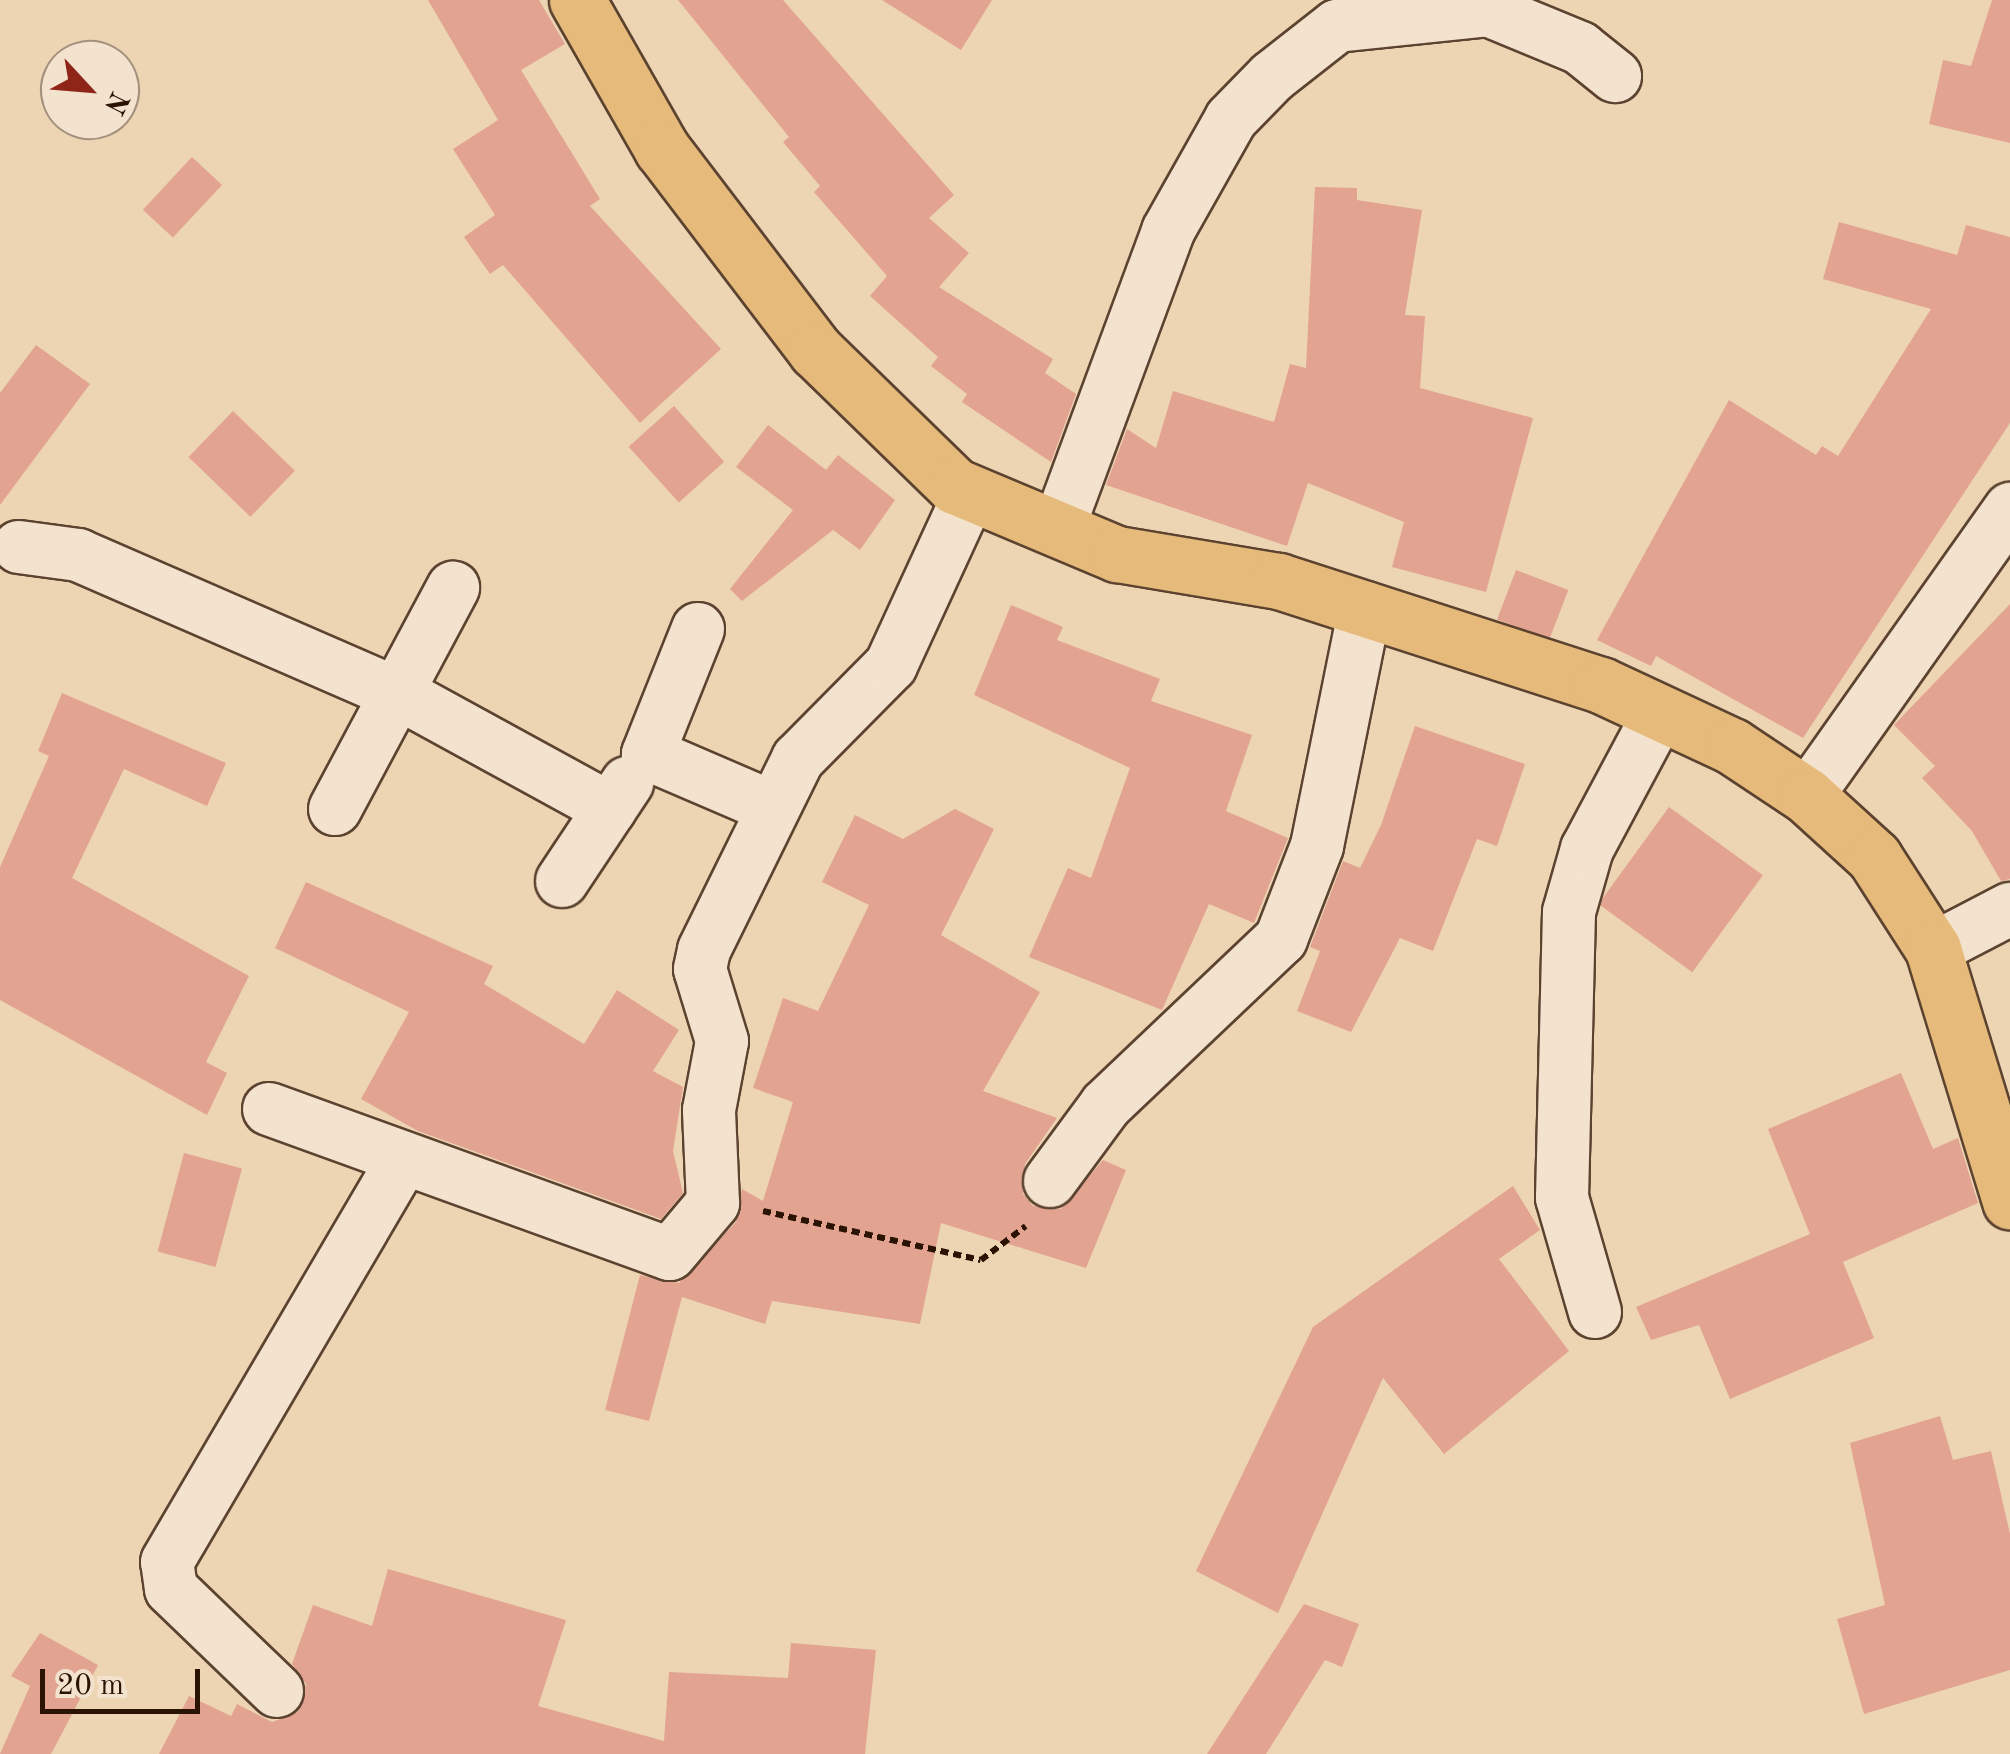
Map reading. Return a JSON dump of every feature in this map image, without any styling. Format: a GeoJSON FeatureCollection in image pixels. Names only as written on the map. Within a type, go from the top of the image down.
{"type":"FeatureCollection","features":[{"type":"Feature","properties":{"kind":"highway"},"geometry":{"type":"LineString","coordinates":[[576,0],[662,149],[816,351],[970,493],[1117,554],[1279,581],[1660,712],[1807,796],[1874,857],[1932,949],[2006,1166]]}},
{"type":"Feature","properties":{"kind":"street"},"geometry":{"type":"LineString","coordinates":[[1058,529],[1115,396],[1168,231],[1231,118],[1272,78],[1337,26],[1488,10],[1580,48],[1616,76]]}},
{"type":"Feature","properties":{"kind":"street"},"geometry":{"type":"LineString","coordinates":[[270,1109],[401,1162],[670,1254],[713,1203],[709,1110],[722,1040],[700,969],[769,806],[824,727],[891,665],[970,493]]}},
{"type":"Feature","properties":{"kind":"street"},"geometry":{"type":"LineString","coordinates":[[1807,796],[2010,509]]}},
{"type":"Feature","properties":{"kind":"street"},"geometry":{"type":"LineString","coordinates":[[19,547],[78,555],[396,695],[610,810]]}},
{"type":"Feature","properties":{"kind":"street"},"geometry":{"type":"LineString","coordinates":[[334,809],[453,588]]}},
{"type":"Feature","properties":{"kind":"street"},"geometry":{"type":"LineString","coordinates":[[1050,1181],[1106,1105],[1281,939],[1317,846],[1365,608]]}},
{"type":"Feature","properties":{"kind":"street"},"geometry":{"type":"LineString","coordinates":[[562,881],[648,754],[698,629]]}},
{"type":"Feature","properties":{"kind":"street"},"geometry":{"type":"LineString","coordinates":[[1595,1312],[1562,1198],[1570,912],[1587,849],[1660,712]]}},
{"type":"Feature","properties":{"kind":"street"},"geometry":{"type":"LineString","coordinates":[[648,754],[769,806]]}},
{"type":"Feature","properties":{"kind":"street"},"geometry":{"type":"LineString","coordinates":[[1932,949],[2010,909]]}},
{"type":"Feature","properties":{"kind":"street"},"geometry":{"type":"LineString","coordinates":[[277,1690],[171,1589],[167,1562],[401,1162]]}},
{"type":"Feature","properties":{"kind":"path"},"geometry":{"type":"LineString","coordinates":[[713,1203],[981,1260],[1014,1244],[1050,1181]]}},
{"type":"Feature","properties":{"kind":"building"},"geometry":{"type":"Polygon","coordinates":[[[428,0],[539,0],[565,44],[521,70],[600,199],[590,206],[721,349],[640,423],[503,265],[490,274],[464,237],[495,215],[453,149],[498,120],[428,0]]]}},
{"type":"Feature","properties":{"kind":"building"},"geometry":{"type":"Polygon","coordinates":[[[678,0],[783,0],[954,195],[929,218],[969,253],[939,287],[1053,359],[1045,373],[1076,394],[1051,462],[962,402],[967,394],[931,366],[938,357],[870,296],[887,276],[814,192],[820,186],[783,142],[789,137],[678,0]]]}},
{"type":"Feature","properties":{"kind":"building"},"geometry":{"type":"Polygon","coordinates":[[[882,0],[992,0],[961,50],[882,0]]]}},
{"type":"Feature","properties":{"kind":"building"},"geometry":{"type":"Polygon","coordinates":[[[1992,0],[2010,0],[2010,143],[1929,124],[1943,60],[1971,66],[1992,0]]]}},
{"type":"Feature","properties":{"kind":"building"},"geometry":{"type":"Polygon","coordinates":[[[192,157],[222,185],[173,238],[143,210],[192,157]]]}},
{"type":"Feature","properties":{"kind":"building"},"geometry":{"type":"Polygon","coordinates":[[[1315,187],[1357,188],[1357,200],[1422,210],[1405,315],[1425,316],[1420,388],[1533,418],[1486,592],[1392,567],[1404,522],[1308,483],[1287,546],[1106,485],[1127,429],[1156,448],[1173,391],[1274,422],[1290,364],[1306,368],[1315,187]]]}},
{"type":"Feature","properties":{"kind":"building"},"geometry":{"type":"Polygon","coordinates":[[[1839,222],[1957,255],[1966,225],[2010,237],[2010,423],[1803,738],[1656,656],[1651,666],[1597,640],[1729,400],[1816,455],[1822,446],[1838,456],[1931,309],[1823,279],[1839,222]]]}},
{"type":"Feature","properties":{"kind":"building"},"geometry":{"type":"Polygon","coordinates":[[[36,345],[90,384],[0,505],[0,393],[36,345]]]}},
{"type":"Feature","properties":{"kind":"building"},"geometry":{"type":"Polygon","coordinates":[[[674,406],[724,462],[679,503],[629,447],[674,406]]]}},
{"type":"Feature","properties":{"kind":"building"},"geometry":{"type":"Polygon","coordinates":[[[233,411],[295,471],[250,517],[189,457],[233,411]]]}},
{"type":"Feature","properties":{"kind":"building"},"geometry":{"type":"Polygon","coordinates":[[[768,425],[826,470],[838,455],[895,500],[860,550],[833,530],[742,601],[730,589],[793,510],[736,467],[768,425]]]}},
{"type":"Feature","properties":{"kind":"building"},"geometry":{"type":"Polygon","coordinates":[[[1516,570],[1568,590],[1549,640],[1497,619],[1516,570]]]}},
{"type":"Feature","properties":{"kind":"building"},"geometry":{"type":"Polygon","coordinates":[[[2010,604],[2010,879],[2001,881],[1972,831],[1922,778],[1935,766],[1894,725],[2010,604]]]}},
{"type":"Feature","properties":{"kind":"building"},"geometry":{"type":"Polygon","coordinates":[[[1011,605],[1063,627],[1057,640],[1160,679],[1151,701],[1252,735],[1226,811],[1288,838],[1254,923],[1209,904],[1162,1010],[1029,957],[1068,868],[1091,878],[1130,768],[974,695],[1011,605]]]}},
{"type":"Feature","properties":{"kind":"building"},"geometry":{"type":"Polygon","coordinates":[[[62,693],[226,763],[207,806],[124,769],[72,878],[249,976],[206,1062],[227,1073],[207,1115],[0,1000],[0,867],[49,756],[38,751],[62,693]]]}},
{"type":"Feature","properties":{"kind":"building"},"geometry":{"type":"Polygon","coordinates":[[[1415,726],[1525,764],[1497,846],[1477,839],[1433,951],[1400,938],[1351,1032],[1297,1011],[1320,951],[1310,947],[1343,861],[1360,868],[1381,825],[1415,726]]]}},
{"type":"Feature","properties":{"kind":"building"},"geometry":{"type":"Polygon","coordinates":[[[1669,807],[1763,875],[1692,972],[1598,904],[1669,807]]]}},
{"type":"Feature","properties":{"kind":"building"},"geometry":{"type":"Polygon","coordinates":[[[955,809],[994,829],[941,935],[1040,992],[983,1091],[1057,1118],[1025,1164],[1023,1194],[1033,1206],[1061,1209],[1103,1160],[1126,1170],[1086,1268],[941,1223],[920,1324],[772,1301],[765,1324],[682,1297],[649,1421],[605,1410],[640,1275],[679,1283],[736,1222],[742,1189],[763,1201],[793,1102],[753,1088],[783,998],[818,1011],[869,905],[822,882],[855,815],[903,839],[955,809]]]}},
{"type":"Feature","properties":{"kind":"building"},"geometry":{"type":"Polygon","coordinates":[[[306,882],[493,966],[484,984],[584,1044],[617,990],[679,1030],[653,1071],[683,1087],[673,1151],[683,1193],[661,1219],[418,1131],[361,1099],[409,1012],[275,948],[306,882]]]}},
{"type":"Feature","properties":{"kind":"building"},"geometry":{"type":"Polygon","coordinates":[[[1901,1073],[1933,1149],[1958,1138],[1978,1203],[1843,1262],[1874,1338],[1730,1399],[1699,1325],[1651,1340],[1636,1307],[1810,1234],[1768,1129],[1901,1073]]]}},
{"type":"Feature","properties":{"kind":"building"},"geometry":{"type":"Polygon","coordinates":[[[184,1153],[242,1169],[216,1267],[158,1252],[184,1153]]]}},
{"type":"Feature","properties":{"kind":"building"},"geometry":{"type":"Polygon","coordinates":[[[1513,1186],[1540,1230],[1499,1259],[1569,1351],[1444,1454],[1383,1378],[1278,1613],[1196,1571],[1313,1327],[1513,1186]]]}},
{"type":"Feature","properties":{"kind":"building"},"geometry":{"type":"Polygon","coordinates":[[[1940,1416],[1953,1460],[1991,1451],[2010,1534],[2010,1670],[1864,1714],[1837,1619],[1885,1605],[1850,1443],[1940,1416]]]}},
{"type":"Feature","properties":{"kind":"building"},"geometry":{"type":"Polygon","coordinates":[[[388,1569],[566,1620],[538,1706],[664,1741],[669,1672],[788,1678],[791,1643],[876,1650],[865,1754],[159,1754],[189,1696],[231,1716],[237,1704],[272,1722],[298,1712],[306,1684],[292,1664],[313,1605],[372,1626],[388,1569]]]}},
{"type":"Feature","properties":{"kind":"building"},"geometry":{"type":"Polygon","coordinates":[[[1304,1604],[1359,1624],[1342,1667],[1325,1660],[1266,1754],[1207,1754],[1304,1604]]]}},
{"type":"Feature","properties":{"kind":"building"},"geometry":{"type":"Polygon","coordinates":[[[40,1633],[98,1665],[51,1754],[0,1754],[30,1686],[11,1676],[40,1633]]]}}]}
